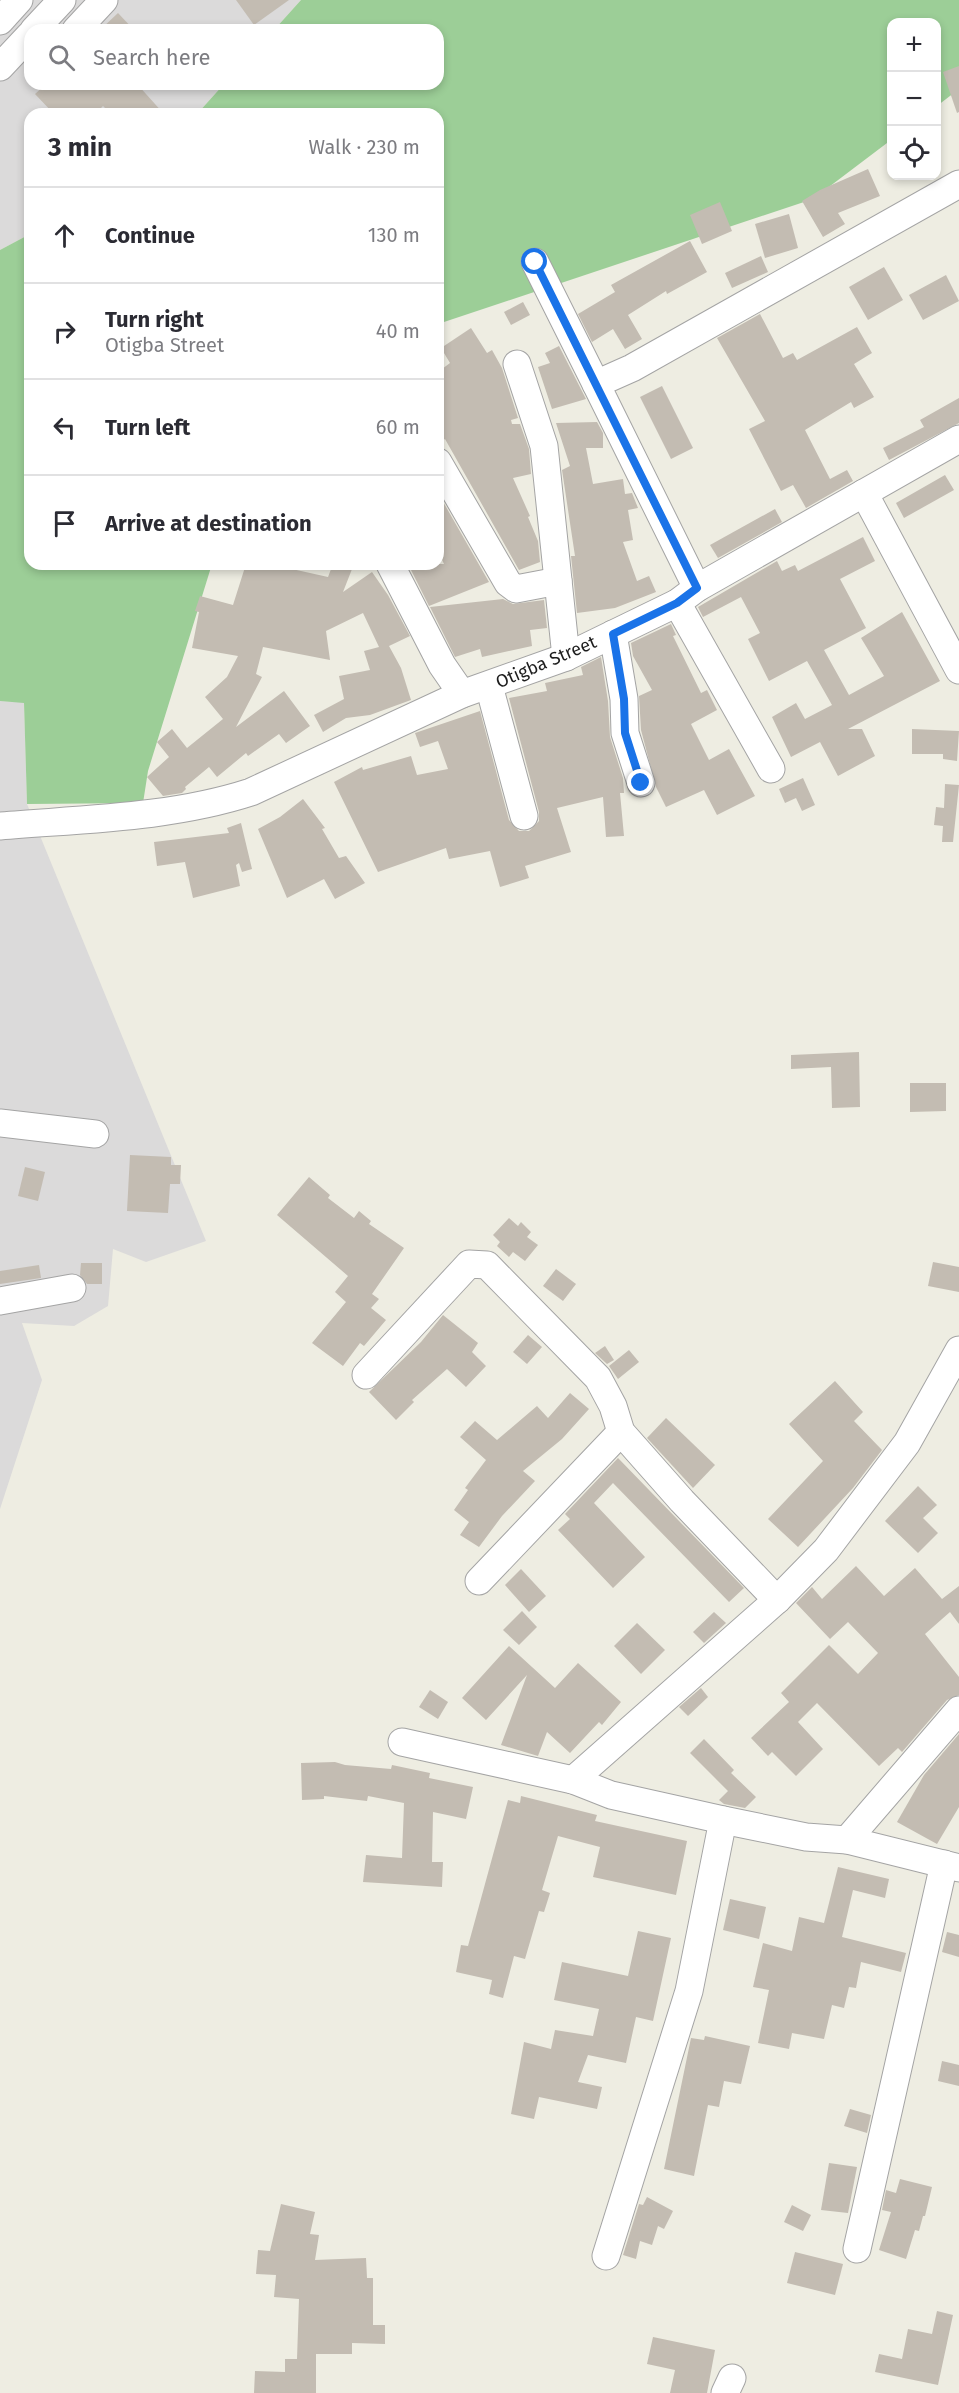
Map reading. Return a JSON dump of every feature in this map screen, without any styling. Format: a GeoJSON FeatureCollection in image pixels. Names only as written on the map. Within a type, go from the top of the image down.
{"type":"FeatureCollection","features":[{"type":"Feature","properties":{"kind":"street"},"geometry":{"type":"LineString","coordinates":[[0,21],[19,0]]}},
{"type":"Feature","properties":{"kind":"street"},"geometry":{"type":"LineString","coordinates":[[40,24],[62,0]]}},
{"type":"Feature","properties":{"kind":"street"},"geometry":{"type":"LineString","coordinates":[[82,24],[104,0]]}},
{"type":"Feature","properties":{"kind":"street"},"geometry":{"type":"LineString","coordinates":[[0,67],[24,41]]}},
{"type":"Feature","properties":{"kind":"street"},"geometry":{"type":"LineString","coordinates":[[596,384],[632,368],[959,184]]}},
{"type":"Feature","properties":{"kind":"street"},"geometry":{"type":"LineString","coordinates":[[535,262],[596,384],[687,596],[771,769]]}},
{"type":"Feature","properties":{"kind":"street"},"geometry":{"type":"LineString","coordinates":[[518,364],[544,446],[566,657]]}},
{"type":"Feature","properties":{"kind":"street","name":"Otigba Street"},"geometry":{"type":"LineString","coordinates":[[0,826],[142,815],[226,800],[251,792],[462,694],[566,657],[613,634],[687,596],[959,439]]}},
{"type":"Feature","properties":{"kind":"street"},"geometry":{"type":"LineString","coordinates":[[444,472],[508,583],[516,589],[558,581]]}},
{"type":"Feature","properties":{"kind":"street"},"geometry":{"type":"LineString","coordinates":[[864,493],[959,670]]}},
{"type":"Feature","properties":{"kind":"street"},"geometry":{"type":"LineString","coordinates":[[393,570],[442,665],[462,694]]}},
{"type":"Feature","properties":{"kind":"street"},"geometry":{"type":"LineString","coordinates":[[613,634],[624,699],[625,733],[641,783]]}},
{"type":"Feature","properties":{"kind":"street"},"geometry":{"type":"LineString","coordinates":[[489,686],[524,816]]}},
{"type":"Feature","properties":{"kind":"street"},"geometry":{"type":"LineString","coordinates":[[0,1123],[95,1134]]}},
{"type":"Feature","properties":{"kind":"street"},"geometry":{"type":"LineString","coordinates":[[366,1375],[469,1264],[487,1265],[598,1378],[613,1406],[621,1432],[682,1501],[777,1599]]}},
{"type":"Feature","properties":{"kind":"street"},"geometry":{"type":"LineString","coordinates":[[0,1301],[72,1287]]}},
{"type":"Feature","properties":{"kind":"street"},"geometry":{"type":"LineString","coordinates":[[573,1780],[777,1599],[826,1550],[907,1443],[959,1350]]}},
{"type":"Feature","properties":{"kind":"street"},"geometry":{"type":"LineString","coordinates":[[479,1581],[621,1432]]}},
{"type":"Feature","properties":{"kind":"street"},"geometry":{"type":"LineString","coordinates":[[847,1840],[959,1710]]}},
{"type":"Feature","properties":{"kind":"street"},"geometry":{"type":"LineString","coordinates":[[402,1742],[573,1780],[611,1795],[806,1837],[847,1840],[952,1866],[858,2249]]}},
{"type":"Feature","properties":{"kind":"street"},"geometry":{"type":"LineString","coordinates":[[606,2256],[689,1991],[723,1820]]}},
{"type":"Feature","properties":{"kind":"shaded area"},"geometry":{"type":"Polygon","coordinates":[[[0,0],[301,0],[279,24],[24,24],[24,90],[219,90],[202,108],[24,108],[24,237],[0,250],[0,0]]]}},
{"type":"Feature","properties":{"kind":"shaded area"},"geometry":{"type":"Polygon","coordinates":[[[0,701],[24,702],[27,804],[206,1241],[146,1262],[113,1249],[108,1306],[74,1326],[22,1323],[42,1380],[0,1509],[0,701]]]}},
{"type":"Feature","properties":{"kind":"green space"},"geometry":{"type":"Polygon","coordinates":[[[301,0],[959,0],[959,89],[941,103],[941,18],[887,18],[887,143],[813,199],[444,322],[444,108],[202,108],[219,90],[444,90],[444,24],[279,24],[301,0]]]}},
{"type":"Feature","properties":{"kind":"green space"},"geometry":{"type":"Polygon","coordinates":[[[24,237],[24,570],[210,570],[148,771],[143,803],[27,804],[24,703],[0,701],[0,250],[24,237]]]}},
{"type":"Feature","properties":{"kind":"building"},"geometry":{"type":"Polygon","coordinates":[[[236,0],[289,0],[255,24],[236,0]]]}},
{"type":"Feature","properties":{"kind":"building"},"geometry":{"type":"Polygon","coordinates":[[[118,13],[128,24],[106,24],[118,13]]]}},
{"type":"Feature","properties":{"kind":"building"},"geometry":{"type":"Polygon","coordinates":[[[959,66],[959,112],[957,113],[943,72],[959,66]]]}},
{"type":"Feature","properties":{"kind":"building"},"geometry":{"type":"Polygon","coordinates":[[[39,90],[142,90],[159,108],[105,108],[103,106],[101,108],[48,108],[35,94],[39,90]]]}},
{"type":"Feature","properties":{"kind":"building"},"geometry":{"type":"Polygon","coordinates":[[[868,169],[880,196],[838,213],[845,224],[823,237],[802,201],[820,190],[868,169]]]}},
{"type":"Feature","properties":{"kind":"building"},"geometry":{"type":"Polygon","coordinates":[[[720,202],[732,231],[702,244],[690,215],[720,202]]]}},
{"type":"Feature","properties":{"kind":"building"},"geometry":{"type":"Polygon","coordinates":[[[789,214],[798,248],[765,258],[755,224],[789,214]]]}},
{"type":"Feature","properties":{"kind":"building"},"geometry":{"type":"Polygon","coordinates":[[[690,241],[707,272],[667,294],[666,291],[628,315],[642,339],[625,349],[613,329],[592,342],[578,314],[615,292],[611,285],[690,241]]]}},
{"type":"Feature","properties":{"kind":"building"},"geometry":{"type":"Polygon","coordinates":[[[761,256],[768,272],[732,288],[725,273],[761,256]]]}},
{"type":"Feature","properties":{"kind":"building"},"geometry":{"type":"Polygon","coordinates":[[[884,267],[903,300],[868,320],[849,287],[884,267]]]}},
{"type":"Feature","properties":{"kind":"building"},"geometry":{"type":"Polygon","coordinates":[[[946,275],[959,301],[923,320],[909,295],[946,275]]]}},
{"type":"Feature","properties":{"kind":"building"},"geometry":{"type":"Polygon","coordinates":[[[523,302],[530,315],[511,325],[504,312],[523,302]]]}},
{"type":"Feature","properties":{"kind":"building"},"geometry":{"type":"Polygon","coordinates":[[[760,314],[783,358],[793,353],[797,360],[857,327],[872,353],[854,364],[874,397],[854,408],[851,402],[805,430],[830,479],[847,470],[853,481],[806,508],[793,485],[781,491],[749,429],[765,421],[717,338],[760,314]]]}},
{"type":"Feature","properties":{"kind":"building"},"geometry":{"type":"Polygon","coordinates":[[[471,328],[487,353],[492,350],[502,368],[518,418],[511,420],[512,424],[520,424],[529,449],[531,474],[513,478],[530,516],[528,517],[538,541],[540,562],[519,570],[444,440],[444,368],[450,363],[444,353],[444,346],[471,328]]]}},
{"type":"Feature","properties":{"kind":"building"},"geometry":{"type":"Polygon","coordinates":[[[559,346],[586,399],[552,409],[538,367],[550,363],[545,353],[559,346]]]}},
{"type":"Feature","properties":{"kind":"building"},"geometry":{"type":"Polygon","coordinates":[[[662,386],[693,448],[671,459],[640,397],[662,386]]]}},
{"type":"Feature","properties":{"kind":"building"},"geometry":{"type":"Polygon","coordinates":[[[959,398],[959,423],[889,460],[883,448],[924,427],[920,420],[959,398]]]}},
{"type":"Feature","properties":{"kind":"building"},"geometry":{"type":"Polygon","coordinates":[[[597,422],[603,433],[603,448],[586,448],[593,484],[623,479],[625,494],[632,493],[638,508],[628,510],[633,540],[623,542],[637,581],[649,576],[656,592],[615,608],[577,613],[571,556],[575,556],[562,470],[570,466],[556,423],[597,422]]]}},
{"type":"Feature","properties":{"kind":"building"},"geometry":{"type":"Polygon","coordinates":[[[945,475],[954,490],[904,518],[896,503],[945,475]]]}},
{"type":"Feature","properties":{"kind":"building"},"geometry":{"type":"Polygon","coordinates":[[[444,503],[489,582],[429,606],[411,570],[444,570],[444,503]]]}},
{"type":"Feature","properties":{"kind":"building"},"geometry":{"type":"Polygon","coordinates":[[[775,509],[782,522],[718,558],[710,545],[775,509]]]}},
{"type":"Feature","properties":{"kind":"building"},"geometry":{"type":"Polygon","coordinates":[[[863,537],[875,561],[840,579],[866,628],[824,650],[849,695],[884,676],[861,638],[902,612],[940,681],[848,729],[862,729],[875,756],[838,776],[820,742],[791,757],[772,717],[796,703],[805,719],[832,705],[807,661],[769,681],[748,639],[760,633],[741,597],[703,617],[698,607],[777,561],[782,571],[795,565],[798,571],[863,537]]]}},
{"type":"Feature","properties":{"kind":"building"},"geometry":{"type":"Polygon","coordinates":[[[244,570],[296,570],[328,577],[331,570],[352,570],[343,592],[372,572],[388,595],[410,636],[389,646],[401,668],[411,700],[370,715],[346,718],[323,732],[314,715],[344,699],[339,676],[370,670],[364,651],[379,647],[363,613],[326,631],[330,660],[263,647],[256,674],[262,677],[236,727],[284,691],[310,726],[286,743],[279,734],[248,756],[246,753],[217,777],[209,767],[185,787],[182,793],[163,796],[147,777],[169,757],[157,742],[172,729],[187,748],[223,719],[205,697],[227,677],[238,656],[192,648],[199,612],[195,611],[200,596],[233,605],[244,570]]]}},
{"type":"Feature","properties":{"kind":"building"},"geometry":{"type":"Polygon","coordinates":[[[503,599],[513,604],[544,600],[547,628],[530,630],[532,646],[482,657],[480,649],[455,657],[430,607],[503,599]]]}},
{"type":"Feature","properties":{"kind":"building"},"geometry":{"type":"Polygon","coordinates":[[[671,624],[676,635],[673,636],[701,693],[707,690],[717,710],[691,724],[709,760],[729,749],[755,796],[717,815],[704,790],[666,807],[656,787],[641,730],[639,696],[652,690],[633,656],[631,643],[671,624]]]}},
{"type":"Feature","properties":{"kind":"building"},"geometry":{"type":"Polygon","coordinates":[[[601,657],[608,701],[610,737],[623,778],[624,793],[620,793],[624,836],[606,837],[603,797],[557,808],[571,852],[525,866],[529,878],[500,887],[490,851],[449,859],[446,848],[378,872],[334,782],[362,767],[363,770],[411,756],[417,775],[448,769],[438,741],[420,747],[415,733],[480,711],[509,820],[519,831],[529,831],[539,821],[539,812],[509,698],[547,691],[545,683],[583,675],[581,667],[601,657]]]}},
{"type":"Feature","properties":{"kind":"building"},"geometry":{"type":"Polygon","coordinates":[[[912,729],[959,731],[957,761],[943,759],[943,754],[912,754],[912,729]]]}},
{"type":"Feature","properties":{"kind":"building"},"geometry":{"type":"Polygon","coordinates":[[[803,778],[815,805],[802,811],[796,798],[785,803],[779,789],[803,778]]]}},
{"type":"Feature","properties":{"kind":"building"},"geometry":{"type":"Polygon","coordinates":[[[945,784],[959,785],[953,842],[942,842],[943,826],[934,825],[936,807],[944,808],[945,784]]]}},
{"type":"Feature","properties":{"kind":"building"},"geometry":{"type":"Polygon","coordinates":[[[303,799],[325,828],[322,829],[339,858],[346,856],[365,883],[335,899],[324,879],[287,898],[258,829],[280,817],[303,799]]]}},
{"type":"Feature","properties":{"kind":"building"},"geometry":{"type":"Polygon","coordinates":[[[241,823],[252,869],[242,872],[239,863],[236,865],[240,886],[193,898],[185,862],[157,866],[154,842],[229,833],[227,828],[241,823]]]}},
{"type":"Feature","properties":{"kind":"building"},"geometry":{"type":"Polygon","coordinates":[[[859,1052],[860,1107],[832,1108],[831,1067],[791,1069],[791,1055],[859,1052]]]}},
{"type":"Feature","properties":{"kind":"building"},"geometry":{"type":"Polygon","coordinates":[[[910,1083],[946,1083],[946,1111],[910,1112],[910,1083]]]}},
{"type":"Feature","properties":{"kind":"building"},"geometry":{"type":"Polygon","coordinates":[[[130,1155],[171,1157],[171,1165],[181,1165],[180,1184],[170,1184],[168,1213],[127,1211],[130,1155]]]}},
{"type":"Feature","properties":{"kind":"building"},"geometry":{"type":"Polygon","coordinates":[[[25,1167],[45,1172],[38,1201],[18,1196],[25,1167]]]}},
{"type":"Feature","properties":{"kind":"building"},"geometry":{"type":"Polygon","coordinates":[[[309,1177],[330,1195],[328,1198],[354,1218],[359,1211],[371,1221],[369,1224],[404,1248],[372,1294],[379,1299],[371,1308],[386,1320],[364,1346],[360,1343],[343,1366],[312,1343],[346,1302],[335,1292],[348,1276],[277,1215],[309,1177]]]}},
{"type":"Feature","properties":{"kind":"building"},"geometry":{"type":"Polygon","coordinates":[[[509,1218],[518,1226],[521,1222],[531,1232],[527,1237],[538,1245],[525,1261],[513,1252],[509,1257],[497,1246],[500,1242],[493,1235],[509,1218]]]}},
{"type":"Feature","properties":{"kind":"building"},"geometry":{"type":"Polygon","coordinates":[[[933,1262],[959,1267],[959,1292],[928,1286],[933,1262]]]}},
{"type":"Feature","properties":{"kind":"building"},"geometry":{"type":"Polygon","coordinates":[[[81,1263],[102,1263],[102,1284],[87,1284],[80,1275],[81,1263]]]}},
{"type":"Feature","properties":{"kind":"building"},"geometry":{"type":"Polygon","coordinates":[[[39,1265],[41,1278],[0,1284],[0,1271],[39,1265]]]}},
{"type":"Feature","properties":{"kind":"building"},"geometry":{"type":"Polygon","coordinates":[[[556,1269],[576,1284],[563,1301],[543,1286],[556,1269]]]}},
{"type":"Feature","properties":{"kind":"building"},"geometry":{"type":"Polygon","coordinates":[[[443,1315],[478,1343],[472,1352],[486,1366],[466,1387],[447,1369],[412,1400],[414,1402],[396,1420],[369,1392],[421,1342],[443,1315]]]}},
{"type":"Feature","properties":{"kind":"building"},"geometry":{"type":"Polygon","coordinates":[[[528,1335],[542,1347],[527,1364],[513,1352],[528,1335]]]}},
{"type":"Feature","properties":{"kind":"building"},"geometry":{"type":"Polygon","coordinates":[[[605,1346],[614,1360],[607,1364],[595,1353],[605,1346]]]}},
{"type":"Feature","properties":{"kind":"building"},"geometry":{"type":"Polygon","coordinates":[[[629,1350],[639,1362],[618,1379],[609,1366],[629,1350]]]}},
{"type":"Feature","properties":{"kind":"building"},"geometry":{"type":"Polygon","coordinates":[[[835,1381],[863,1412],[854,1421],[882,1450],[853,1488],[798,1547],[768,1519],[823,1461],[789,1424],[835,1381]]]}},
{"type":"Feature","properties":{"kind":"building"},"geometry":{"type":"Polygon","coordinates":[[[570,1393],[589,1409],[562,1439],[523,1471],[535,1481],[502,1516],[479,1547],[460,1535],[469,1522],[454,1510],[468,1490],[465,1488],[486,1460],[460,1437],[475,1421],[497,1440],[537,1406],[548,1418],[570,1393]]]}},
{"type":"Feature","properties":{"kind":"building"},"geometry":{"type":"Polygon","coordinates":[[[666,1418],[715,1465],[693,1488],[647,1438],[666,1418]]]}},
{"type":"Feature","properties":{"kind":"building"},"geometry":{"type":"Polygon","coordinates":[[[618,1458],[744,1588],[729,1602],[613,1483],[594,1503],[645,1557],[613,1588],[558,1530],[570,1519],[565,1514],[618,1458]]]}},
{"type":"Feature","properties":{"kind":"building"},"geometry":{"type":"Polygon","coordinates":[[[918,1486],[937,1505],[923,1518],[938,1533],[918,1553],[885,1521],[918,1486]]]}},
{"type":"Feature","properties":{"kind":"building"},"geometry":{"type":"Polygon","coordinates":[[[856,1566],[884,1596],[915,1568],[942,1599],[959,1586],[959,1624],[950,1612],[925,1634],[959,1677],[959,1695],[947,1700],[902,1752],[898,1748],[879,1766],[817,1703],[798,1722],[823,1749],[796,1776],[772,1752],[768,1756],[751,1738],[789,1702],[781,1693],[829,1645],[858,1674],[878,1653],[848,1622],[830,1639],[796,1603],[812,1587],[822,1599],[856,1566]]]}},
{"type":"Feature","properties":{"kind":"building"},"geometry":{"type":"Polygon","coordinates":[[[521,1569],[546,1596],[529,1612],[505,1585],[521,1569]]]}},
{"type":"Feature","properties":{"kind":"building"},"geometry":{"type":"Polygon","coordinates":[[[522,1611],[537,1627],[519,1645],[503,1630],[522,1611]]]}},
{"type":"Feature","properties":{"kind":"building"},"geometry":{"type":"Polygon","coordinates":[[[714,1612],[726,1623],[704,1643],[693,1632],[714,1612]]]}},
{"type":"Feature","properties":{"kind":"building"},"geometry":{"type":"Polygon","coordinates":[[[637,1623],[665,1650],[641,1674],[614,1646],[637,1623]]]}},
{"type":"Feature","properties":{"kind":"building"},"geometry":{"type":"Polygon","coordinates":[[[509,1646],[555,1688],[578,1663],[621,1702],[602,1725],[599,1722],[570,1753],[547,1732],[538,1756],[501,1745],[527,1675],[486,1720],[462,1698],[509,1646]]]}},
{"type":"Feature","properties":{"kind":"building"},"geometry":{"type":"Polygon","coordinates":[[[701,1688],[708,1697],[688,1716],[679,1707],[701,1688]]]}},
{"type":"Feature","properties":{"kind":"building"},"geometry":{"type":"Polygon","coordinates":[[[430,1690],[448,1702],[438,1719],[419,1707],[430,1690]]]}},
{"type":"Feature","properties":{"kind":"building"},"geometry":{"type":"Polygon","coordinates":[[[959,1734],[959,1807],[937,1844],[897,1822],[924,1775],[959,1734]]]}},
{"type":"Feature","properties":{"kind":"building"},"geometry":{"type":"Polygon","coordinates":[[[704,1739],[734,1770],[731,1773],[756,1797],[745,1808],[724,1804],[719,1800],[728,1791],[690,1753],[704,1739]]]}},
{"type":"Feature","properties":{"kind":"building"},"geometry":{"type":"Polygon","coordinates":[[[335,1762],[391,1769],[392,1765],[430,1773],[429,1778],[473,1787],[466,1819],[433,1812],[432,1862],[443,1862],[442,1887],[363,1882],[366,1855],[402,1858],[404,1803],[368,1796],[367,1801],[324,1796],[324,1799],[302,1800],[301,1763],[335,1762]]]}},
{"type":"Feature","properties":{"kind":"building"},"geometry":{"type":"Polygon","coordinates":[[[521,1796],[597,1815],[595,1821],[687,1841],[676,1895],[593,1877],[600,1847],[558,1836],[542,1890],[550,1893],[544,1912],[539,1911],[525,1959],[514,1956],[503,1998],[489,1994],[492,1980],[456,1972],[461,1945],[468,1946],[508,1800],[520,1803],[521,1796]]]}},
{"type":"Feature","properties":{"kind":"building"},"geometry":{"type":"Polygon","coordinates":[[[838,1867],[889,1879],[885,1898],[853,1890],[842,1937],[906,1953],[901,1972],[861,1962],[856,1988],[849,1987],[844,2008],[832,2005],[824,2039],[792,2033],[789,2049],[758,2043],[769,1990],[753,1987],[763,1943],[792,1951],[799,1917],[824,1923],[838,1867]]]}},
{"type":"Feature","properties":{"kind":"building"},"geometry":{"type":"Polygon","coordinates":[[[730,1899],[766,1907],[759,1939],[723,1930],[730,1899]]]}},
{"type":"Feature","properties":{"kind":"building"},"geometry":{"type":"Polygon","coordinates":[[[638,1931],[671,1938],[653,2021],[636,2017],[626,2063],[588,2055],[578,2082],[602,2087],[597,2109],[539,2097],[534,2119],[511,2114],[524,2042],[551,2049],[555,2030],[593,2036],[599,2009],[554,2000],[562,1962],[628,1976],[638,1931]]]}},
{"type":"Feature","properties":{"kind":"building"},"geometry":{"type":"Polygon","coordinates":[[[947,1932],[959,1935],[959,1957],[942,1952],[947,1932]]]}},
{"type":"Feature","properties":{"kind":"building"},"geometry":{"type":"Polygon","coordinates":[[[705,2036],[750,2046],[741,2084],[724,2081],[719,2107],[708,2105],[694,2176],[664,2169],[691,2038],[704,2040],[705,2036]]]}},
{"type":"Feature","properties":{"kind":"building"},"geometry":{"type":"Polygon","coordinates":[[[942,2061],[959,2065],[959,2086],[938,2081],[942,2061]]]}},
{"type":"Feature","properties":{"kind":"building"},"geometry":{"type":"Polygon","coordinates":[[[850,2109],[871,2115],[867,2133],[844,2126],[850,2109]]]}},
{"type":"Feature","properties":{"kind":"building"},"geometry":{"type":"Polygon","coordinates":[[[829,2163],[857,2167],[848,2213],[821,2210],[829,2163]]]}},
{"type":"Feature","properties":{"kind":"building"},"geometry":{"type":"Polygon","coordinates":[[[900,2179],[932,2187],[925,2216],[923,2216],[919,2231],[915,2230],[906,2259],[879,2250],[891,2212],[882,2210],[886,2190],[896,2193],[900,2179]]]}},
{"type":"Feature","properties":{"kind":"building"},"geometry":{"type":"Polygon","coordinates":[[[647,2197],[673,2211],[664,2229],[658,2226],[652,2245],[640,2241],[636,2259],[623,2255],[639,2204],[643,2205],[647,2197]]]}},
{"type":"Feature","properties":{"kind":"building"},"geometry":{"type":"Polygon","coordinates":[[[281,2204],[315,2212],[310,2234],[319,2235],[315,2260],[366,2258],[367,2278],[373,2278],[373,2325],[385,2325],[385,2344],[352,2343],[352,2354],[316,2354],[316,2393],[254,2393],[255,2371],[285,2372],[285,2359],[297,2359],[299,2299],[274,2297],[276,2275],[256,2274],[258,2250],[270,2251],[281,2204]]]}},
{"type":"Feature","properties":{"kind":"building"},"geometry":{"type":"Polygon","coordinates":[[[792,2205],[811,2215],[803,2231],[784,2222],[792,2205]]]}},
{"type":"Feature","properties":{"kind":"building"},"geometry":{"type":"Polygon","coordinates":[[[795,2252],[843,2264],[835,2295],[787,2283],[795,2252]]]}},
{"type":"Feature","properties":{"kind":"building"},"geometry":{"type":"Polygon","coordinates":[[[937,2311],[953,2315],[938,2385],[875,2372],[879,2354],[902,2359],[908,2329],[932,2334],[937,2311]]]}},
{"type":"Feature","properties":{"kind":"building"},"geometry":{"type":"Polygon","coordinates":[[[653,2337],[715,2350],[707,2393],[670,2393],[675,2370],[647,2364],[653,2337]]]}},
{"type":"Feature","properties":{"kind":"route"},"geometry":{"type":"LineString","coordinates":[[535,262],[697,588],[677,603],[613,634],[624,699],[625,733],[641,783]]}}]}
